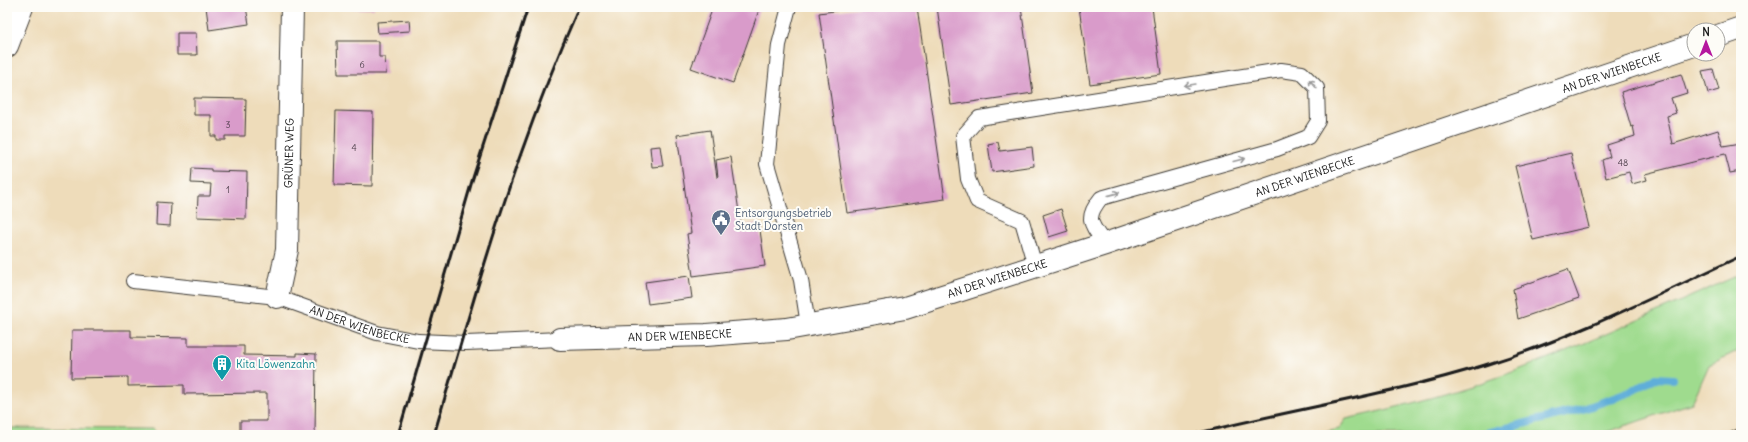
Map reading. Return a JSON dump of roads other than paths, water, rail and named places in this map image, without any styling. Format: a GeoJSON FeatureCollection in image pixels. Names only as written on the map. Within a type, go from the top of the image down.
{"type":"FeatureCollection","features":[{"type":"Feature","properties":{"kind":"street"},"geometry":{"type":"LineString","coordinates":[[7,46],[22,7]]}},
{"type":"Feature","properties":{"kind":"street","name":"GRÜNER WEG"},"geometry":{"type":"LineString","coordinates":[[277,297],[287,250],[292,7]]}},
{"type":"Feature","properties":{"kind":"street"},"geometry":{"type":"LineString","coordinates":[[1726,33],[1741,28]]}},
{"type":"Feature","properties":{"kind":"street","name":"AN DER WIENBECKE"},"geometry":{"type":"LineString","coordinates":[[560,339],[706,335],[787,328],[905,308],[1105,244],[1686,48]]}},
{"type":"Feature","properties":{"kind":"lane"},"geometry":{"type":"LineString","coordinates":[[789,7],[779,45],[767,164],[801,280],[808,325]]}},
{"type":"Feature","properties":{"kind":"lane"},"geometry":{"type":"LineString","coordinates":[[1036,266],[1022,221],[977,201],[968,179],[963,136],[979,118],[1281,70],[1302,73],[1317,88],[1318,121],[1308,137],[1277,149],[1101,198],[1091,210],[1091,224],[1105,244]]}},
{"type":"Feature","properties":{"kind":"lane","name":"AN DER WIENBECKE"},"geometry":{"type":"LineString","coordinates":[[133,281],[277,297],[377,333],[418,341],[466,344],[560,339]]}},
{"type":"Feature","properties":{"kind":"waterway"},"geometry":{"type":"LineString","coordinates":[[1479,435],[1586,408],[1633,391],[1655,378],[1673,379]]}},
{"type":"Feature","properties":{"kind":"railway"},"geometry":{"type":"LineString","coordinates":[[398,435],[472,181],[528,7]]}},
{"type":"Feature","properties":{"kind":"railway"},"geometry":{"type":"LineString","coordinates":[[434,435],[507,193],[540,102],[579,7]]}},
{"type":"Feature","properties":{"kind":"railway"},"geometry":{"type":"LineString","coordinates":[[1191,435],[1375,394],[1449,376],[1485,365],[1583,329],[1647,301],[1741,256]]}},
{"type":"Feature","properties":{"kind":"place","name":"Entsorgungsbetrieb Stadt Dorsten"},"geometry":{"type":"Point","coordinates":[721,236]}},
{"type":"Feature","properties":{"kind":"place","name":"Kita Löwenzahn"},"geometry":{"type":"Point","coordinates":[222,381]}}]}
